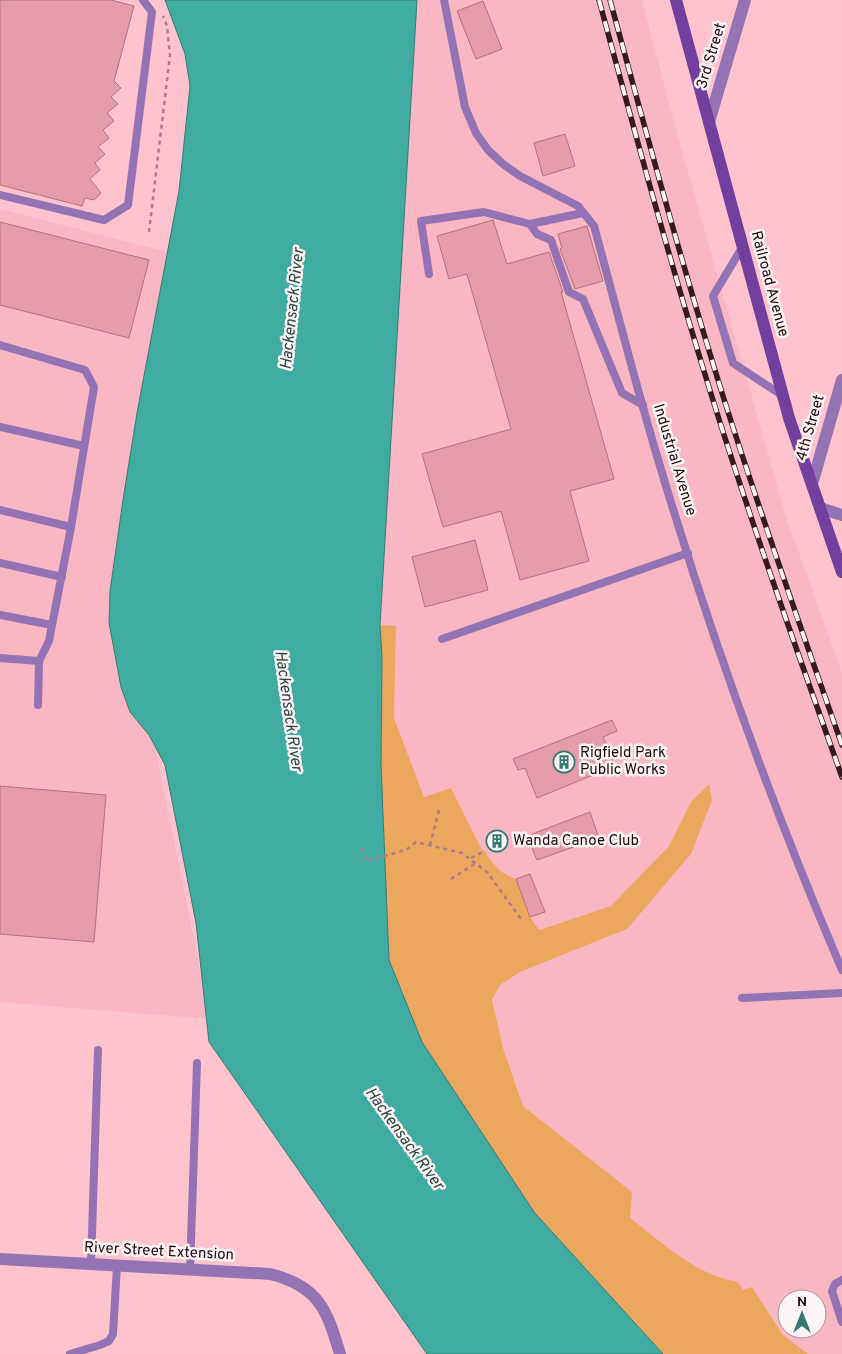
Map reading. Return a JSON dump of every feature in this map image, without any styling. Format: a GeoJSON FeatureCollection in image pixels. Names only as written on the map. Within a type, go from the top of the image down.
{"type":"FeatureCollection","features":[{"type":"Feature","properties":{"kind":"main road","name":"Railroad Avenue"},"geometry":{"type":"LineString","coordinates":[[676,0],[789,418],[842,572]]}},
{"type":"Feature","properties":{"kind":"street","name":"3rd Street"},"geometry":{"type":"LineString","coordinates":[[709,122],[745,0]]}},
{"type":"Feature","properties":{"kind":"street","name":"4th Street"},"geometry":{"type":"LineString","coordinates":[[812,484],[842,380]]}},
{"type":"Feature","properties":{"kind":"street"},"geometry":{"type":"LineString","coordinates":[[820,508],[842,515]]}},
{"type":"Feature","properties":{"kind":"street","name":"River Street Extension"},"geometry":{"type":"LineString","coordinates":[[0,1260],[270,1274],[287,1278],[311,1292],[325,1309],[332,1324],[340,1354]]}},
{"type":"Feature","properties":{"kind":"lane"},"geometry":{"type":"LineString","coordinates":[[0,195],[104,220],[128,205],[152,12],[143,0]]}},
{"type":"Feature","properties":{"kind":"lane","name":"Industrial Avenue"},"geometry":{"type":"LineString","coordinates":[[444,0],[465,107],[476,133],[488,150],[503,164],[520,176],[578,206],[594,226],[659,465],[688,554],[753,745],[842,970]]}},
{"type":"Feature","properties":{"kind":"lane"},"geometry":{"type":"LineString","coordinates":[[429,274],[421,221],[484,212],[530,224],[583,213]]}},
{"type":"Feature","properties":{"kind":"lane"},"geometry":{"type":"LineString","coordinates":[[530,224],[537,234],[551,240],[569,292],[583,298],[622,393],[643,405]]}},
{"type":"Feature","properties":{"kind":"lane"},"geometry":{"type":"LineString","coordinates":[[742,246],[713,296],[733,363],[783,396]]}},
{"type":"Feature","properties":{"kind":"lane"},"geometry":{"type":"LineString","coordinates":[[0,344],[85,370],[94,387],[62,577],[49,641],[39,661],[38,705]]}},
{"type":"Feature","properties":{"kind":"lane"},"geometry":{"type":"LineString","coordinates":[[0,427],[84,446]]}},
{"type":"Feature","properties":{"kind":"lane"},"geometry":{"type":"LineString","coordinates":[[0,510],[71,527]]}},
{"type":"Feature","properties":{"kind":"lane"},"geometry":{"type":"LineString","coordinates":[[442,639],[688,554]]}},
{"type":"Feature","properties":{"kind":"lane"},"geometry":{"type":"LineString","coordinates":[[0,564],[62,577]]}},
{"type":"Feature","properties":{"kind":"lane"},"geometry":{"type":"LineString","coordinates":[[0,615],[52,625]]}},
{"type":"Feature","properties":{"kind":"lane"},"geometry":{"type":"LineString","coordinates":[[0,658],[39,661]]}},
{"type":"Feature","properties":{"kind":"lane"},"geometry":{"type":"LineString","coordinates":[[742,998],[842,993]]}},
{"type":"Feature","properties":{"kind":"lane"},"geometry":{"type":"LineString","coordinates":[[91,1264],[98,1050]]}},
{"type":"Feature","properties":{"kind":"lane"},"geometry":{"type":"LineString","coordinates":[[190,1270],[197,1063]]}},
{"type":"Feature","properties":{"kind":"lane"},"geometry":{"type":"LineString","coordinates":[[70,1354],[108,1341],[114,1328],[117,1266]]}},
{"type":"Feature","properties":{"kind":"lane"},"geometry":{"type":"LineString","coordinates":[[842,1280],[835,1284],[832,1291],[842,1322]]}},
{"type":"Feature","properties":{"kind":"lane"},"geometry":{"type":"LineString","coordinates":[[102,1344],[104,1354]]}},
{"type":"Feature","properties":{"kind":"path"},"geometry":{"type":"LineString","coordinates":[[149,232],[170,55],[167,26],[161,10]]}},
{"type":"Feature","properties":{"kind":"path"},"geometry":{"type":"LineString","coordinates":[[430,845],[440,806]]}},
{"type":"Feature","properties":{"kind":"path"},"geometry":{"type":"LineString","coordinates":[[362,848],[366,861],[406,850],[416,842],[462,853],[487,872],[521,919]]}},
{"type":"Feature","properties":{"kind":"path"},"geometry":{"type":"LineString","coordinates":[[470,859],[485,851]]}},
{"type":"Feature","properties":{"kind":"path"},"geometry":{"type":"LineString","coordinates":[[451,879],[476,863]]}},
{"type":"Feature","properties":{"kind":"shaded area"},"geometry":{"type":"Polygon","coordinates":[[[417,0],[642,0],[676,130],[787,520],[842,673],[842,1354],[808,1354],[788,1339],[827,1339],[827,1289],[777,1289],[777,1326],[752,1287],[743,1291],[738,1282],[729,1281],[692,1266],[629,1218],[631,1192],[523,1106],[503,1048],[492,1000],[500,985],[520,972],[627,929],[669,846],[611,906],[510,939],[424,797],[394,718],[396,627],[380,625],[417,0]]]}},
{"type":"Feature","properties":{"kind":"shaded area"},"geometry":{"type":"Polygon","coordinates":[[[0,209],[167,252],[138,429],[138,442],[108,608],[154,741],[210,1019],[0,1002],[0,209]]]}},
{"type":"Feature","properties":{"kind":"shaded area"},"geometry":{"type":"Polygon","coordinates":[[[380,625],[396,626],[394,718],[424,797],[451,788],[482,850],[501,871],[516,879],[530,917],[539,930],[611,906],[669,846],[691,802],[709,784],[712,800],[691,854],[627,929],[520,972],[500,985],[492,1000],[503,1048],[523,1106],[632,1192],[630,1218],[680,1257],[708,1273],[738,1282],[743,1290],[752,1287],[777,1326],[777,1339],[788,1339],[808,1354],[663,1354],[534,1212],[422,1042],[389,960],[381,765],[382,658],[380,625]]]}},
{"type":"Feature","properties":{"kind":"water","name":"Hackensack River"},"geometry":{"type":"Polygon","coordinates":[[[165,0],[417,0],[380,625],[382,658],[381,765],[389,960],[422,1042],[534,1212],[663,1354],[427,1354],[209,1042],[196,923],[165,765],[149,735],[130,712],[121,687],[109,623],[110,591],[137,413],[179,191],[190,86],[185,54],[165,0]]]}},
{"type":"Feature","properties":{"kind":"building"},"geometry":{"type":"Polygon","coordinates":[[[0,0],[111,0],[134,6],[114,81],[121,88],[111,97],[118,104],[107,113],[114,121],[103,130],[109,138],[98,147],[105,154],[95,163],[100,170],[90,179],[101,193],[94,200],[85,198],[82,206],[0,185],[0,0]]]}},
{"type":"Feature","properties":{"kind":"building"},"geometry":{"type":"Polygon","coordinates":[[[483,1],[502,49],[476,59],[457,11],[483,1]]]}},
{"type":"Feature","properties":{"kind":"building"},"geometry":{"type":"Polygon","coordinates":[[[565,134],[575,166],[543,176],[534,143],[565,134]]]}},
{"type":"Feature","properties":{"kind":"building"},"geometry":{"type":"Polygon","coordinates":[[[493,220],[507,264],[549,252],[563,292],[561,292],[614,479],[570,491],[589,561],[520,580],[501,511],[443,527],[422,454],[511,429],[467,274],[449,279],[437,236],[493,220]]]}},
{"type":"Feature","properties":{"kind":"building"},"geometry":{"type":"Polygon","coordinates":[[[0,222],[149,260],[129,338],[0,305],[0,222]]]}},
{"type":"Feature","properties":{"kind":"building"},"geometry":{"type":"Polygon","coordinates":[[[587,226],[603,281],[575,289],[560,249],[562,248],[558,234],[587,226]]]}},
{"type":"Feature","properties":{"kind":"building"},"geometry":{"type":"Polygon","coordinates":[[[475,540],[488,590],[425,607],[412,557],[475,540]]]}},
{"type":"Feature","properties":{"kind":"building","name":"Rigfield Park Public Works"},"geometry":{"type":"Polygon","coordinates":[[[612,720],[617,731],[603,737],[615,766],[537,798],[525,768],[518,770],[513,759],[612,720]]]}},
{"type":"Feature","properties":{"kind":"building"},"geometry":{"type":"Polygon","coordinates":[[[0,786],[106,795],[94,942],[0,934],[0,786]]]}},
{"type":"Feature","properties":{"kind":"building"},"geometry":{"type":"Polygon","coordinates":[[[590,812],[599,838],[537,860],[527,836],[590,812]]]}},
{"type":"Feature","properties":{"kind":"building"},"geometry":{"type":"Polygon","coordinates":[[[530,874],[545,912],[530,917],[516,879],[530,874]]]}},
{"type":"Feature","properties":{"kind":"railway"},"geometry":{"type":"LineString","coordinates":[[599,0],[668,249],[727,445],[842,777]]}},
{"type":"Feature","properties":{"kind":"railway"},"geometry":{"type":"LineString","coordinates":[[610,0],[679,248],[723,396],[766,527],[842,745]]}},
{"type":"Feature","properties":{"kind":"place","name":"Rigfield Park Public Works"},"geometry":{"type":"Point","coordinates":[564,762]}},
{"type":"Feature","properties":{"kind":"place","name":"Wanda Canoe Club"},"geometry":{"type":"Point","coordinates":[497,841]}}]}
